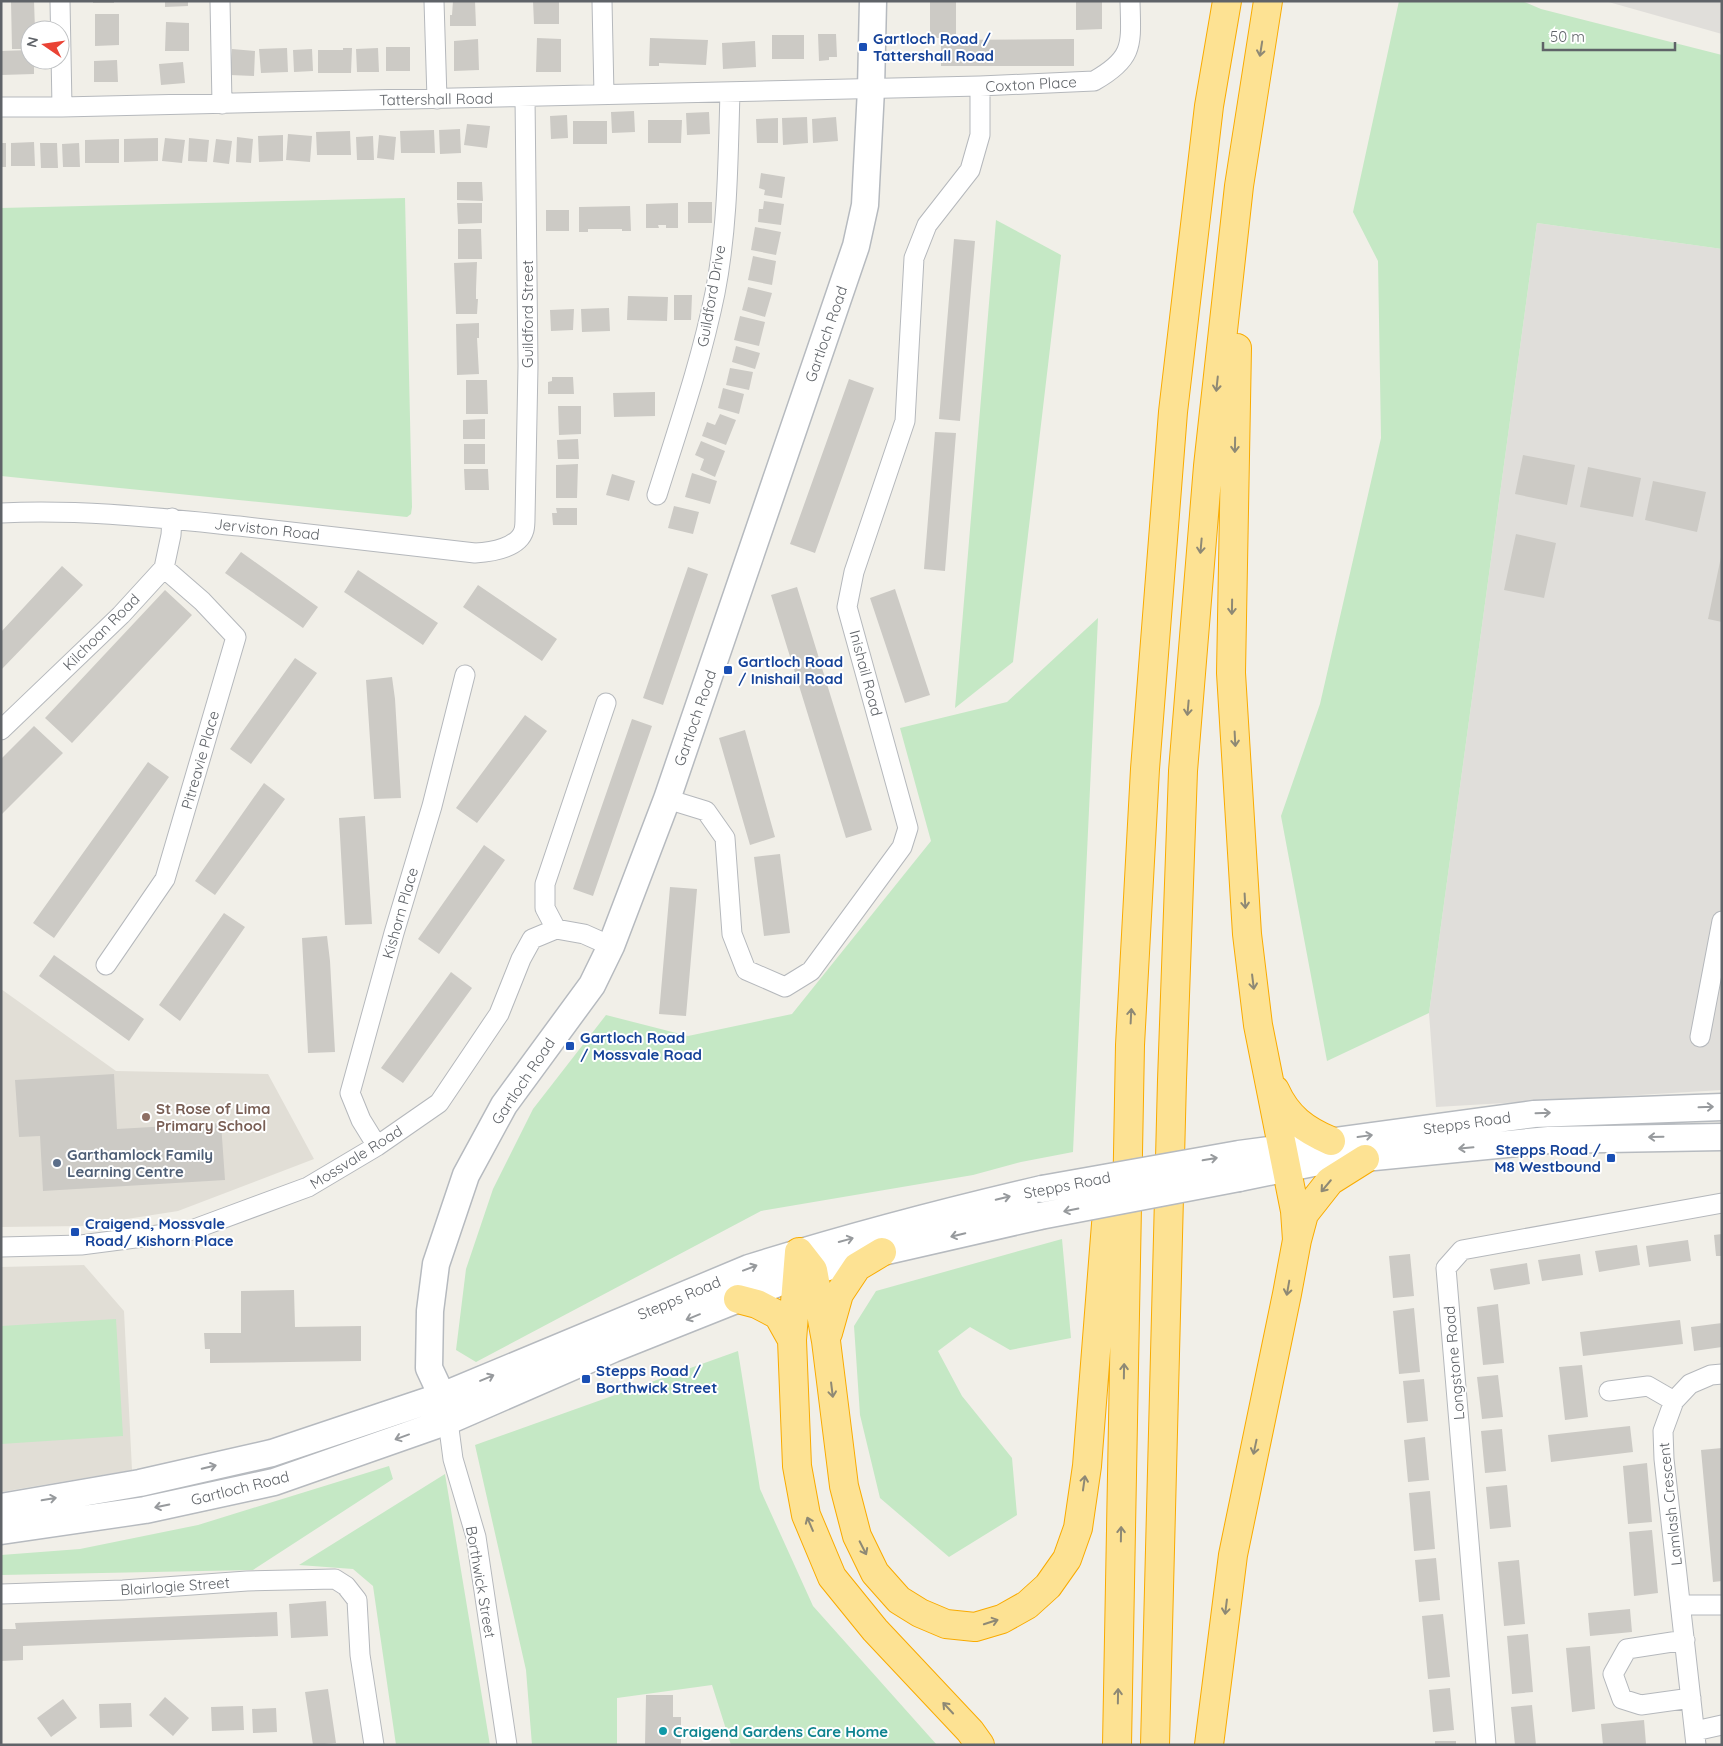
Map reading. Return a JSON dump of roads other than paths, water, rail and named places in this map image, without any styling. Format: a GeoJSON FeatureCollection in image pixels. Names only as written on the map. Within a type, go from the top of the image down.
{"type":"FeatureCollection","features":[{"type":"Feature","properties":{"kind":"highway"},"geometry":{"type":"LineString","coordinates":[[1117,1745],[1130,1045],[1145,770],[1173,412],[1209,106],[1227,1]]}},
{"type":"Feature","properties":{"kind":"highway"},"geometry":{"type":"LineString","coordinates":[[1155,1745],[1172,1070],[1182,771],[1208,466],[1239,186],[1268,1]]}},
{"type":"Feature","properties":{"kind":"highway"},"geometry":{"type":"LineString","coordinates":[[1239,186],[1231,673],[1247,934],[1258,1025],[1295,1210],[1297,1240]]}},
{"type":"Feature","properties":{"kind":"highway"},"geometry":{"type":"LineString","coordinates":[[802,1266],[826,1341],[844,1486],[857,1536],[875,1573],[899,1600],[920,1613],[946,1624],[976,1628],[1002,1619],[1028,1605],[1048,1586],[1067,1558],[1078,1528],[1087,1466],[1106,1224],[1130,1045]]}},
{"type":"Feature","properties":{"kind":"highway"},"geometry":{"type":"LineString","coordinates":[[1268,1073],[1278,1097],[1289,1115],[1313,1134],[1331,1141]]}},
{"type":"Feature","properties":{"kind":"highway"},"geometry":{"type":"LineString","coordinates":[[1209,1745],[1233,1555],[1297,1240],[1304,1214],[1330,1181],[1365,1159]]}},
{"type":"Feature","properties":{"kind":"highway"},"geometry":{"type":"LineString","coordinates":[[826,1341],[839,1294],[858,1267],[882,1252]]}},
{"type":"Feature","properties":{"kind":"highway"},"geometry":{"type":"LineString","coordinates":[[802,1266],[792,1340],[797,1466],[806,1515],[832,1577],[875,1630],[970,1730],[980,1745]]}},
{"type":"Feature","properties":{"kind":"highway"},"geometry":{"type":"LineString","coordinates":[[738,1299],[757,1304],[778,1314],[792,1340]]}},
{"type":"Feature","properties":{"kind":"main road","name":"Gartloch Road"},"geometry":{"type":"LineString","coordinates":[[445,1408],[429,1368],[430,1311],[436,1264],[466,1175],[504,1104],[592,984],[611,946],[667,799],[856,246],[866,205],[872,89],[873,1]]}},
{"type":"Feature","properties":{"kind":"main road","name":"Stepps Road"},"geometry":{"type":"LineString","coordinates":[[445,1408],[613,1349],[738,1299],[802,1266],[978,1204],[1042,1189],[1239,1166],[1284,1158],[1331,1141],[1534,1114],[1722,1106]]}},
{"type":"Feature","properties":{"kind":"main road","name":"Stepps Road"},"geometry":{"type":"LineString","coordinates":[[1284,1158],[1313,1163],[1549,1140],[1722,1137]]}},
{"type":"Feature","properties":{"kind":"main road","name":"Stepps Road"},"geometry":{"type":"LineString","coordinates":[[445,1408],[749,1268],[802,1266],[882,1252],[1040,1216],[1239,1166]]}},
{"type":"Feature","properties":{"kind":"main road","name":"Gartloch Road"},"geometry":{"type":"LineString","coordinates":[[1,1507],[140,1483],[272,1453],[445,1408]]}},
{"type":"Feature","properties":{"kind":"main road","name":"Gartloch Road"},"geometry":{"type":"LineString","coordinates":[[1,1531],[145,1510],[274,1482],[445,1408]]}},
{"type":"Feature","properties":{"kind":"street"},"geometry":{"type":"LineString","coordinates":[[60,1],[62,107]]}},
{"type":"Feature","properties":{"kind":"street"},"geometry":{"type":"LineString","coordinates":[[220,1],[222,104]]}},
{"type":"Feature","properties":{"kind":"street"},"geometry":{"type":"LineString","coordinates":[[434,1],[437,99]]}},
{"type":"Feature","properties":{"kind":"street"},"geometry":{"type":"LineString","coordinates":[[602,1],[604,95]]}},
{"type":"Feature","properties":{"kind":"street","name":"Coxton Place"},"geometry":{"type":"LineString","coordinates":[[872,89],[1094,81],[1110,72],[1125,57],[1131,41],[1130,1]]}},
{"type":"Feature","properties":{"kind":"street","name":"Inishail Road"},"geometry":{"type":"LineString","coordinates":[[667,799],[706,811],[725,838],[732,934],[746,970],[786,987],[811,970],[902,847],[908,828],[848,607],[854,572],[906,421],[914,258],[927,225],[970,170],[980,135],[980,86]]}},
{"type":"Feature","properties":{"kind":"street","name":"Tattershall Road"},"geometry":{"type":"LineString","coordinates":[[1,107],[222,104],[872,89]]}},
{"type":"Feature","properties":{"kind":"street","name":"Guildford Drive"},"geometry":{"type":"LineString","coordinates":[[657,495],[697,372],[715,292],[727,203],[730,92]]}},
{"type":"Feature","properties":{"kind":"street","name":"Guildford Street"},"geometry":{"type":"LineString","coordinates":[[524,531],[528,366],[525,97]]}},
{"type":"Feature","properties":{"kind":"street","name":"Jerviston Road"},"geometry":{"type":"LineString","coordinates":[[1,514],[43,511],[110,513],[172,518],[475,553],[494,551],[512,544],[524,531]]}},
{"type":"Feature","properties":{"kind":"street"},"geometry":{"type":"LineString","coordinates":[[164,568],[171,535],[172,518]]}},
{"type":"Feature","properties":{"kind":"street","name":"Kilchoan Road"},"geometry":{"type":"LineString","coordinates":[[1,730],[121,614],[164,568]]}},
{"type":"Feature","properties":{"kind":"street","name":"Pitreavie Place"},"geometry":{"type":"LineString","coordinates":[[106,965],[165,879],[236,637],[202,601],[164,568]]}},
{"type":"Feature","properties":{"kind":"street","name":"Kishorn Place"},"geometry":{"type":"LineString","coordinates":[[377,1146],[361,1120],[350,1092],[394,933],[432,806],[464,674]]}},
{"type":"Feature","properties":{"kind":"street"},"geometry":{"type":"LineString","coordinates":[[606,703],[545,884],[545,908],[556,929],[584,934],[611,946]]}},
{"type":"Feature","properties":{"kind":"street"},"geometry":{"type":"LineString","coordinates":[[1700,1037],[1722,921]]}},
{"type":"Feature","properties":{"kind":"street","name":"Mossvale Road"},"geometry":{"type":"LineString","coordinates":[[1,1247],[81,1245],[189,1230],[308,1187],[377,1146],[439,1103],[499,1014],[521,959],[532,939],[556,929]]}},
{"type":"Feature","properties":{"kind":"street","name":"Longstone Road"},"geometry":{"type":"LineString","coordinates":[[1486,1745],[1446,1268],[1462,1250],[1722,1203]]}},
{"type":"Feature","properties":{"kind":"street","name":"Lamlash Crescent"},"geometry":{"type":"LineString","coordinates":[[1722,1374],[1711,1375],[1690,1384],[1674,1401],[1663,1431],[1664,1459],[1695,1738],[1722,1725]]}},
{"type":"Feature","properties":{"kind":"street"},"geometry":{"type":"LineString","coordinates":[[1609,1391],[1648,1386],[1674,1401]]}},
{"type":"Feature","properties":{"kind":"street","name":"Borthwick Street"},"geometry":{"type":"LineString","coordinates":[[445,1408],[453,1458],[476,1537],[507,1745]]}},
{"type":"Feature","properties":{"kind":"street","name":"Blairlogie Street"},"geometry":{"type":"LineString","coordinates":[[1,1594],[123,1590],[257,1580],[335,1579],[346,1586],[357,1600],[360,1655],[374,1745]]}},
{"type":"Feature","properties":{"kind":"street"},"geometry":{"type":"LineString","coordinates":[[1681,1606],[1722,1605]]}},
{"type":"Feature","properties":{"kind":"street"},"geometry":{"type":"LineString","coordinates":[[1685,1640],[1627,1650],[1613,1674],[1622,1699],[1641,1705],[1691,1698]]}},
{"type":"Feature","properties":{"kind":"place","name":"Gartloch Road / Tattershall Road"},"geometry":{"type":"Point","coordinates":[863,47]}},
{"type":"Feature","properties":{"kind":"place","name":"Gartloch Road / Inishail Road"},"geometry":{"type":"Point","coordinates":[728,670]}},
{"type":"Feature","properties":{"kind":"place","name":"Gartloch Road / Mossvale Road"},"geometry":{"type":"Point","coordinates":[570,1046]}},
{"type":"Feature","properties":{"kind":"place","name":"St Rose of Lima Primary School"},"geometry":{"type":"Point","coordinates":[146,1117]}},
{"type":"Feature","properties":{"kind":"place","name":"Stepps Road / M8 Westbound"},"geometry":{"type":"Point","coordinates":[1611,1158]}},
{"type":"Feature","properties":{"kind":"place","name":"Garthamlock Family Learning Centre"},"geometry":{"type":"Point","coordinates":[57,1163]}},
{"type":"Feature","properties":{"kind":"place","name":"Craigend, Mossvale Road/ Kishorn Place"},"geometry":{"type":"Point","coordinates":[75,1232]}},
{"type":"Feature","properties":{"kind":"place","name":"Stepps Road / Borthwick Street"},"geometry":{"type":"Point","coordinates":[586,1379]}},
{"type":"Feature","properties":{"kind":"place","name":"Craigend Gardens Care Home"},"geometry":{"type":"Point","coordinates":[663,1731]}}]}
